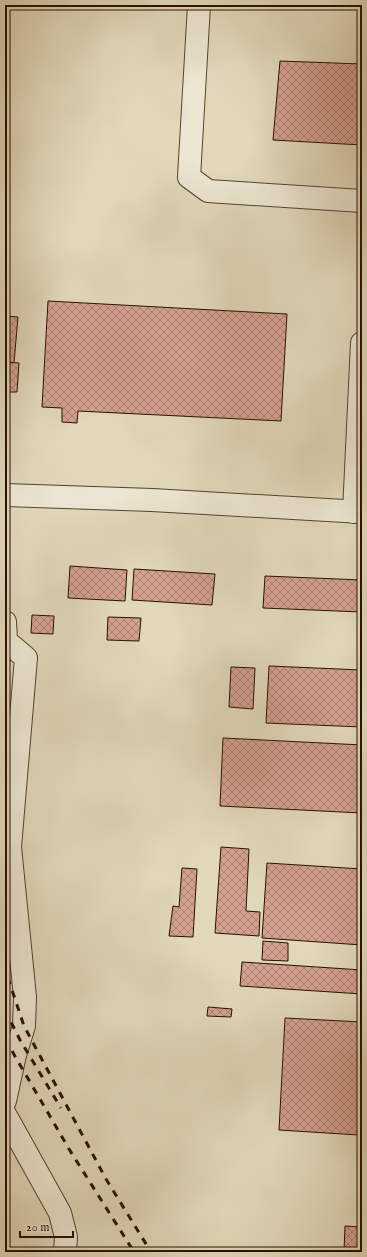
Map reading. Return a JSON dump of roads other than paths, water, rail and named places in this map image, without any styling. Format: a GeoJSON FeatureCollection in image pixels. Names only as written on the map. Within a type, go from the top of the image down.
{"type":"FeatureCollection","features":[{"type":"Feature","properties":{"kind":"lane"},"geometry":{"type":"LineString","coordinates":[[199,5],[189,177],[208,191],[362,201]]}},
{"type":"Feature","properties":{"kind":"lane"},"geometry":{"type":"LineString","coordinates":[[5,494],[152,500],[358,512],[362,343]]}},
{"type":"Feature","properties":{"kind":"lane"},"geometry":{"type":"LineString","coordinates":[[5,635],[26,658],[10,847],[25,997],[24,1026],[15,1055],[5,1100]]}},
{"type":"Feature","properties":{"kind":"lane"},"geometry":{"type":"LineString","coordinates":[[5,1114],[60,1213],[66,1237],[65,1252]]}},
{"type":"Feature","properties":{"kind":"railway"},"geometry":{"type":"LineString","coordinates":[[5,964],[7,975],[24,1026],[106,1179],[151,1252]]}},
{"type":"Feature","properties":{"kind":"railway"},"geometry":{"type":"LineString","coordinates":[[5,1010],[20,1040],[61,1108]]}},
{"type":"Feature","properties":{"kind":"railway"},"geometry":{"type":"LineString","coordinates":[[5,1039],[69,1149],[134,1252]]}}]}
